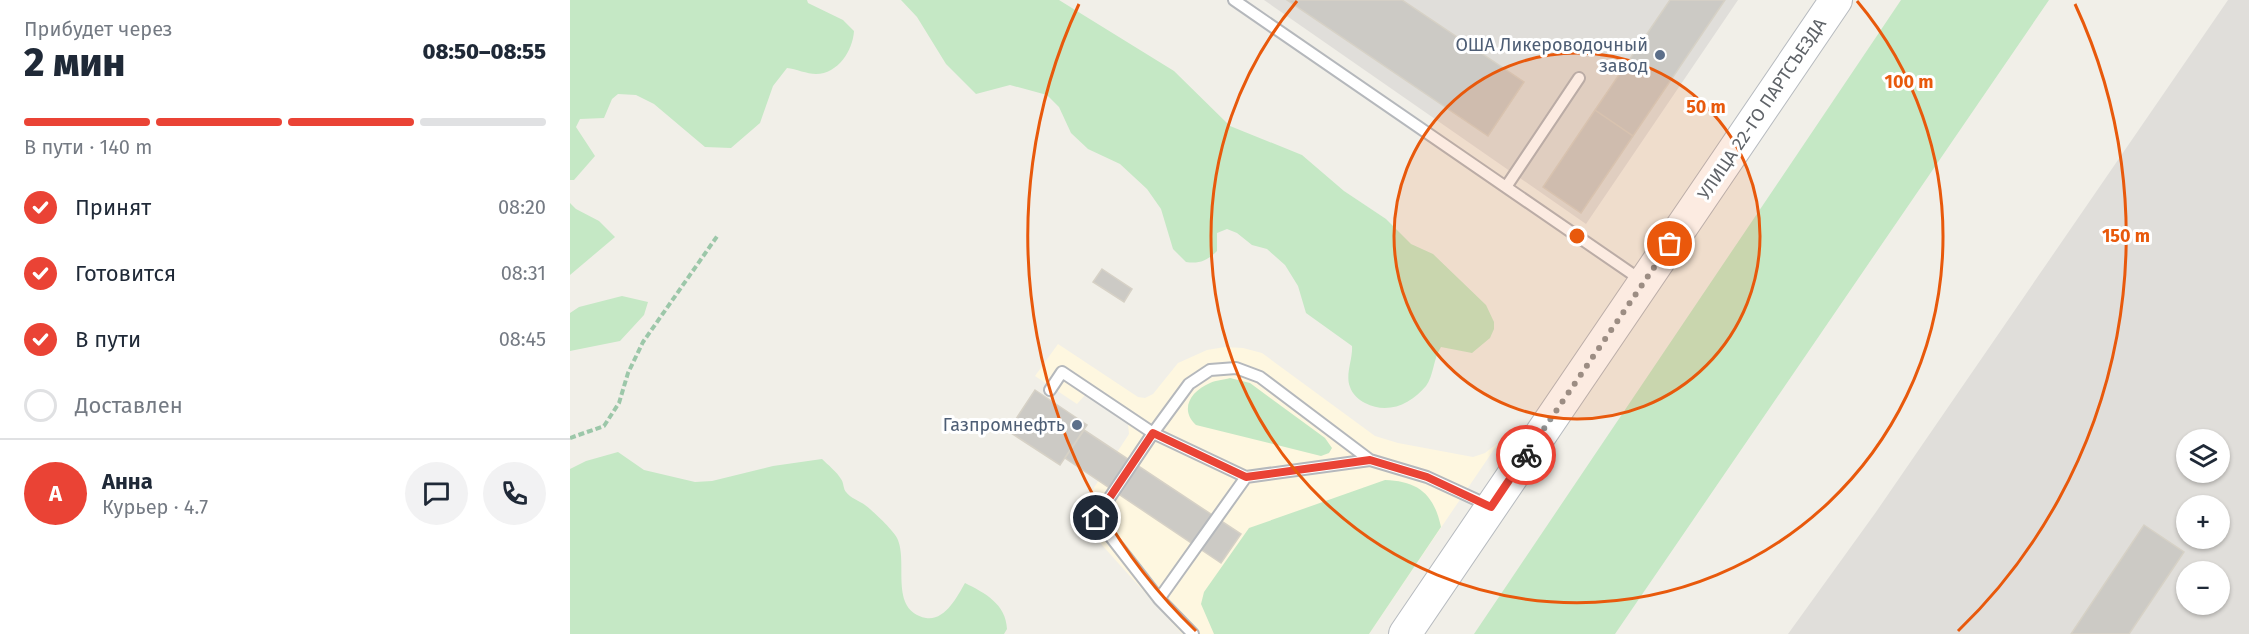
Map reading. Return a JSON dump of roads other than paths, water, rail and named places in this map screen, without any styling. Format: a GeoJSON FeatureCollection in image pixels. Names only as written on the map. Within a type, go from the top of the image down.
{"type":"FeatureCollection","features":[{"type":"Feature","properties":{"kind":"main road","name":"УЛИЦА 22-ГО ПАРТСЪЕЗДА"},"geometry":{"type":"LineString","coordinates":[[1405,634],[1836,0]]}},
{"type":"Feature","properties":{"kind":"lane"},"geometry":{"type":"LineString","coordinates":[[1234,0],[1644,282]]}},
{"type":"Feature","properties":{"kind":"lane"},"geometry":{"type":"LineString","coordinates":[[1506,187],[1579,78]]}},
{"type":"Feature","properties":{"kind":"lane"},"geometry":{"type":"LineString","coordinates":[[1193,634],[1159,599],[1096,518],[1189,384],[1210,369],[1236,368],[1260,377],[1370,460],[1427,477],[1491,507]]}},
{"type":"Feature","properties":{"kind":"lane"},"geometry":{"type":"LineString","coordinates":[[1050,390],[1062,372],[1153,433],[1246,477],[1370,460]]}},
{"type":"Feature","properties":{"kind":"lane"},"geometry":{"type":"LineString","coordinates":[[1159,599],[1246,477]]}},
{"type":"Feature","properties":{"kind":"place","name":"ОША Ликероводочный завод"},"geometry":{"type":"Point","coordinates":[1660,55]}},
{"type":"Feature","properties":{"kind":"place","name":"Газпромнефть"},"geometry":{"type":"Point","coordinates":[1077,425]}}]}
